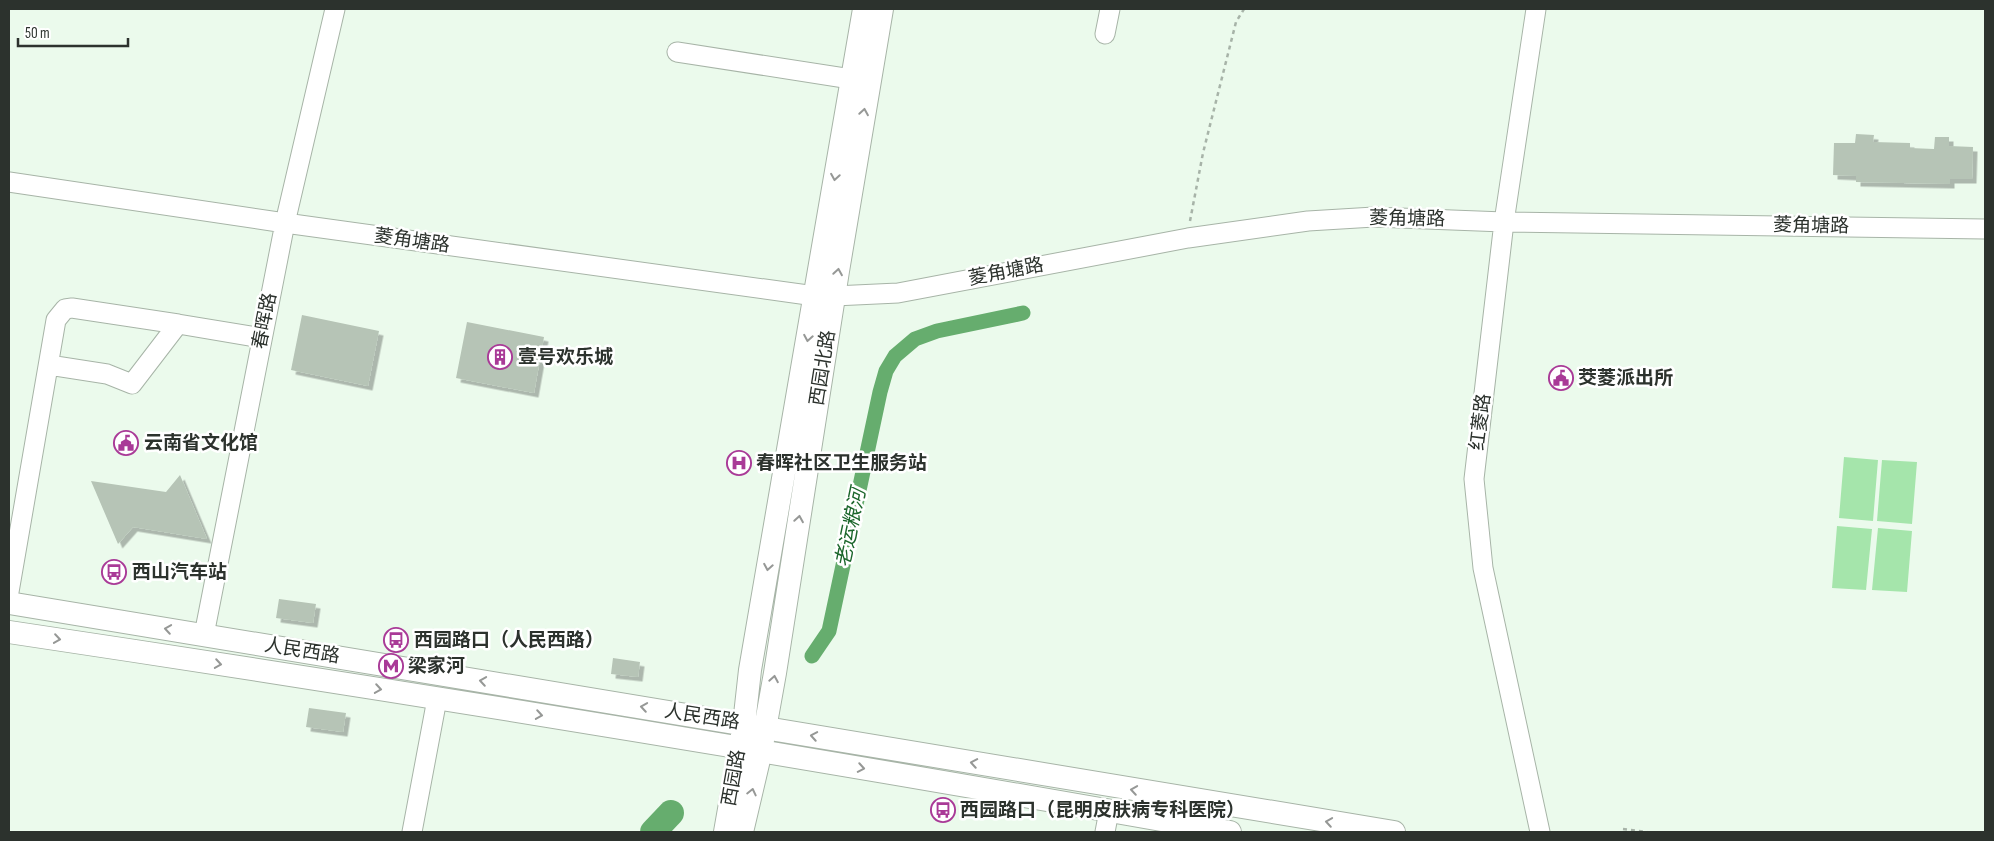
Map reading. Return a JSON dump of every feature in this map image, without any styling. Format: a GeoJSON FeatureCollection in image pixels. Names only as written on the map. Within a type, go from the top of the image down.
{"type":"FeatureCollection","features":[{"type":"Feature","properties":{"kind":"main road","name":"西园北路"},"geometry":{"type":"LineString","coordinates":[[825,296],[851,79],[864,9]]}},
{"type":"Feature","properties":{"kind":"main road","name":"西园北路"},"geometry":{"type":"LineString","coordinates":[[754,726],[754,651],[882,9]]}},
{"type":"Feature","properties":{"kind":"main road","name":"人民西路"},"geometry":{"type":"LineString","coordinates":[[9,603],[204,634],[1040,775],[1394,832]]}},
{"type":"Feature","properties":{"kind":"main road","name":"人民西路"},"geometry":{"type":"LineString","coordinates":[[9,632],[750,749],[1107,822],[1230,832]]}},
{"type":"Feature","properties":{"kind":"main road","name":"西园路"},"geometry":{"type":"LineString","coordinates":[[742,832],[754,726]]}},
{"type":"Feature","properties":{"kind":"main road","name":"西园路"},"geometry":{"type":"LineString","coordinates":[[725,832],[750,749]]}},
{"type":"Feature","properties":{"kind":"street","name":"春晖路"},"geometry":{"type":"LineString","coordinates":[[204,634],[285,223],[335,9]]}},
{"type":"Feature","properties":{"kind":"street"},"geometry":{"type":"LineString","coordinates":[[1105,34],[1110,9]]}},
{"type":"Feature","properties":{"kind":"street","name":"红菱路"},"geometry":{"type":"LineString","coordinates":[[1536,9],[1504,222],[1474,479],[1483,568],[1540,832]]}},
{"type":"Feature","properties":{"kind":"street"},"geometry":{"type":"LineString","coordinates":[[677,52],[851,79]]}},
{"type":"Feature","properties":{"kind":"street","name":"菱角塘路"},"geometry":{"type":"LineString","coordinates":[[9,182],[285,223],[825,296],[898,293],[1188,238],[1308,221],[1374,217],[1504,222],[1985,229]]}},
{"type":"Feature","properties":{"kind":"street"},"geometry":{"type":"LineString","coordinates":[[9,592],[56,320],[65,309],[72,308],[262,338]]}},
{"type":"Feature","properties":{"kind":"street"},"geometry":{"type":"LineString","coordinates":[[49,365],[107,374],[132,384],[178,324]]}},
{"type":"Feature","properties":{"kind":"street"},"geometry":{"type":"LineString","coordinates":[[412,832],[437,699]]}},
{"type":"Feature","properties":{"kind":"path"},"geometry":{"type":"LineString","coordinates":[[1188,238],[1190,212],[1203,154],[1236,22],[1244,9]]}},
{"type":"Feature","properties":{"kind":"path"},"geometry":{"type":"LineString","coordinates":[[1623,829],[1647,832]]}},
{"type":"Feature","properties":{"kind":"green space"},"geometry":{"type":"Polygon","coordinates":[[[1844,457],[1878,460],[1873,521],[1839,518],[1844,457]]]}},
{"type":"Feature","properties":{"kind":"green space"},"geometry":{"type":"Polygon","coordinates":[[[1882,460],[1917,462],[1912,524],[1877,521],[1882,460]]]}},
{"type":"Feature","properties":{"kind":"green space"},"geometry":{"type":"Polygon","coordinates":[[[1837,526],[1872,529],[1866,590],[1832,588],[1837,526]]]}},
{"type":"Feature","properties":{"kind":"green space"},"geometry":{"type":"Polygon","coordinates":[[[1878,528],[1912,531],[1907,592],[1872,590],[1878,528]]]}},
{"type":"Feature","properties":{"kind":"building"},"geometry":{"type":"Polygon","coordinates":[[[1856,134],[1874,135],[1873,142],[1910,143],[1910,148],[1934,149],[1935,137],[1949,137],[1949,146],[1973,147],[1972,179],[1950,179],[1950,184],[1856,182],[1856,176],[1833,175],[1834,143],[1855,143],[1856,134]]]}},
{"type":"Feature","properties":{"kind":"building"},"geometry":{"type":"Polygon","coordinates":[[[302,315],[379,331],[368,386],[291,370],[302,315]]]}},
{"type":"Feature","properties":{"kind":"building","name":"壹号欢乐城"},"geometry":{"type":"Polygon","coordinates":[[[467,322],[544,337],[534,393],[456,378],[467,322]]]}},
{"type":"Feature","properties":{"kind":"building"},"geometry":{"type":"Polygon","coordinates":[[[180,475],[207,539],[133,527],[118,544],[91,481],[166,492],[180,475]]]}},
{"type":"Feature","properties":{"kind":"building"},"geometry":{"type":"Polygon","coordinates":[[[279,599],[316,604],[313,623],[276,618],[279,599]]]}},
{"type":"Feature","properties":{"kind":"building"},"geometry":{"type":"Polygon","coordinates":[[[613,658],[640,662],[638,677],[611,674],[613,658]]]}},
{"type":"Feature","properties":{"kind":"building"},"geometry":{"type":"Polygon","coordinates":[[[309,708],[346,713],[343,732],[306,727],[309,708]]]}},
{"type":"Feature","properties":{"kind":"waterway","name":"老运粮河"},"geometry":{"type":"LineString","coordinates":[[812,656],[829,631],[880,392],[886,371],[895,356],[915,339],[937,331],[1023,313]]}},
{"type":"Feature","properties":{"kind":"waterway","name":"老运粮河"},"geometry":{"type":"LineString","coordinates":[[653,832],[671,813]]}},
{"type":"Feature","properties":{"kind":"place","name":"壹号欢乐城"},"geometry":{"type":"Point","coordinates":[500,357]}},
{"type":"Feature","properties":{"kind":"place","name":"茭菱派出所"},"geometry":{"type":"Point","coordinates":[1561,378]}},
{"type":"Feature","properties":{"kind":"place","name":"云南省文化馆"},"geometry":{"type":"Point","coordinates":[126,443]}},
{"type":"Feature","properties":{"kind":"place","name":"春晖社区卫生服务站"},"geometry":{"type":"Point","coordinates":[739,463]}},
{"type":"Feature","properties":{"kind":"place","name":"西山汽车站"},"geometry":{"type":"Point","coordinates":[114,572]}},
{"type":"Feature","properties":{"kind":"place","name":"西园路口（人民西路）"},"geometry":{"type":"Point","coordinates":[396,640]}},
{"type":"Feature","properties":{"kind":"place","name":"梁家河"},"geometry":{"type":"Point","coordinates":[391,666]}},
{"type":"Feature","properties":{"kind":"place","name":"西园路口（昆明皮肤病专科医院）"},"geometry":{"type":"Point","coordinates":[943,810]}}]}
